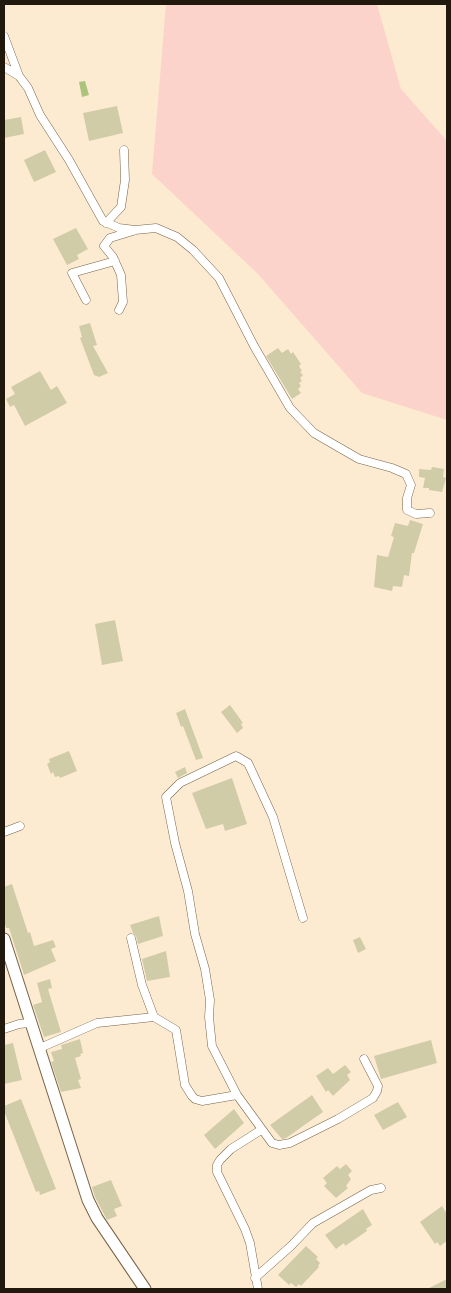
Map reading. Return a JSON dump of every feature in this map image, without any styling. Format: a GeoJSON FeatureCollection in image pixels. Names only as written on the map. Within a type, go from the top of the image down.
{"type":"FeatureCollection","features":[{"type":"Feature","properties":{"kind":"main road"},"geometry":{"type":"LineString","coordinates":[[4,939],[88,1200],[97,1218],[145,1289]]}},
{"type":"Feature","properties":{"kind":"street"},"geometry":{"type":"LineString","coordinates":[[4,36],[19,76],[28,88],[40,115],[69,160],[103,221],[119,228],[135,230]]}},
{"type":"Feature","properties":{"kind":"street"},"geometry":{"type":"LineString","coordinates":[[4,67],[19,76]]}},
{"type":"Feature","properties":{"kind":"street"},"geometry":{"type":"LineString","coordinates":[[106,223],[122,207],[125,180],[124,150]]}},
{"type":"Feature","properties":{"kind":"street"},"geometry":{"type":"LineString","coordinates":[[119,310],[123,302],[120,275],[114,261],[104,246],[110,238],[135,230],[156,228],[177,237],[193,250],[219,278],[254,346],[290,408],[314,433],[359,458],[406,474],[411,485],[406,510],[416,514],[430,513]]}},
{"type":"Feature","properties":{"kind":"street"},"geometry":{"type":"LineString","coordinates":[[86,300],[72,273],[114,261]]}},
{"type":"Feature","properties":{"kind":"street"},"geometry":{"type":"LineString","coordinates":[[303,918],[273,817],[248,763],[236,756],[180,783],[166,798],[175,843],[188,891],[195,934],[205,969],[210,1000],[209,1017],[212,1046],[237,1095],[272,1143],[279,1145],[290,1143],[373,1098],[378,1086],[364,1060]]}},
{"type":"Feature","properties":{"kind":"street"},"geometry":{"type":"LineString","coordinates":[[4,832],[20,826]]}},
{"type":"Feature","properties":{"kind":"street"},"geometry":{"type":"LineString","coordinates":[[131,938],[142,985],[154,1018]]}},
{"type":"Feature","properties":{"kind":"street"},"geometry":{"type":"LineString","coordinates":[[40,1048],[97,1024],[154,1018],[176,1030],[186,1085],[195,1099],[202,1102],[237,1095]]}},
{"type":"Feature","properties":{"kind":"street"},"geometry":{"type":"LineString","coordinates":[[4,1028],[30,1022]]}},
{"type":"Feature","properties":{"kind":"street"},"geometry":{"type":"LineString","coordinates":[[258,1289],[250,1243],[217,1172],[217,1166],[231,1149],[261,1130]]}},
{"type":"Feature","properties":{"kind":"street"},"geometry":{"type":"LineString","coordinates":[[255,1278],[291,1246],[313,1223],[371,1190],[381,1188]]}},
{"type":"Feature","properties":{"kind":"shaded area"},"geometry":{"type":"Polygon","coordinates":[[[166,4],[377,4],[401,89],[447,141],[447,420],[362,393],[258,274],[152,174],[166,4]]]}},
{"type":"Feature","properties":{"kind":"shaded area"},"geometry":{"type":"Polygon","coordinates":[[[85,81],[89,95],[82,97],[79,82],[85,81]]]}},
{"type":"Feature","properties":{"kind":"building"},"geometry":{"type":"Polygon","coordinates":[[[117,106],[123,133],[89,141],[83,113],[117,106]]]}},
{"type":"Feature","properties":{"kind":"building"},"geometry":{"type":"Polygon","coordinates":[[[21,117],[24,134],[4,138],[4,120],[21,117]]]}},
{"type":"Feature","properties":{"kind":"building"},"geometry":{"type":"Polygon","coordinates":[[[45,150],[56,172],[34,182],[24,160],[45,150]]]}},
{"type":"Feature","properties":{"kind":"building"},"geometry":{"type":"Polygon","coordinates":[[[76,228],[88,249],[77,255],[79,259],[67,265],[53,239],[76,228]]]}},
{"type":"Feature","properties":{"kind":"building"},"geometry":{"type":"Polygon","coordinates":[[[90,323],[97,345],[93,346],[108,373],[99,377],[94,375],[80,338],[82,337],[79,326],[90,323]]]}},
{"type":"Feature","properties":{"kind":"building"},"geometry":{"type":"Polygon","coordinates":[[[278,348],[282,353],[288,349],[291,354],[293,352],[301,364],[299,366],[302,371],[300,372],[303,375],[300,378],[302,381],[299,383],[301,386],[298,389],[301,393],[292,399],[266,356],[278,348]]]}},
{"type":"Feature","properties":{"kind":"building"},"geometry":{"type":"Polygon","coordinates":[[[40,371],[51,390],[57,386],[67,403],[25,426],[14,405],[10,407],[6,399],[15,394],[11,387],[40,371]]]}},
{"type":"Feature","properties":{"kind":"building"},"geometry":{"type":"Polygon","coordinates":[[[432,467],[444,469],[443,477],[446,478],[442,492],[423,488],[425,478],[419,477],[419,469],[431,470],[432,467]]]}},
{"type":"Feature","properties":{"kind":"building"},"geometry":{"type":"Polygon","coordinates":[[[410,520],[423,524],[414,553],[412,553],[409,576],[404,575],[402,587],[393,586],[392,591],[374,587],[377,555],[388,557],[394,537],[391,536],[395,523],[408,526],[410,520]]]}},
{"type":"Feature","properties":{"kind":"building"},"geometry":{"type":"Polygon","coordinates":[[[115,620],[123,661],[102,665],[95,624],[115,620]]]}},
{"type":"Feature","properties":{"kind":"building"},"geometry":{"type":"Polygon","coordinates":[[[230,705],[243,723],[241,724],[243,728],[237,733],[221,712],[230,705]]]}},
{"type":"Feature","properties":{"kind":"building"},"geometry":{"type":"Polygon","coordinates":[[[185,709],[203,758],[196,760],[183,726],[181,727],[176,713],[185,709]]]}},
{"type":"Feature","properties":{"kind":"building"},"geometry":{"type":"Polygon","coordinates":[[[69,751],[77,771],[60,778],[59,776],[55,777],[53,772],[51,774],[47,764],[50,762],[49,759],[69,751]]]}},
{"type":"Feature","properties":{"kind":"building"},"geometry":{"type":"Polygon","coordinates":[[[185,767],[187,773],[178,778],[175,772],[185,767]]]}},
{"type":"Feature","properties":{"kind":"building"},"geometry":{"type":"Polygon","coordinates":[[[232,778],[247,824],[225,831],[223,824],[206,829],[192,793],[232,778]]]}},
{"type":"Feature","properties":{"kind":"building"},"geometry":{"type":"Polygon","coordinates":[[[12,884],[34,946],[53,940],[56,947],[51,949],[56,961],[24,975],[9,928],[6,928],[4,921],[4,887],[12,884]]]}},
{"type":"Feature","properties":{"kind":"building"},"geometry":{"type":"Polygon","coordinates":[[[159,916],[163,936],[138,944],[130,925],[159,916]]]}},
{"type":"Feature","properties":{"kind":"building"},"geometry":{"type":"Polygon","coordinates":[[[360,937],[366,949],[358,953],[353,940],[360,937]]]}},
{"type":"Feature","properties":{"kind":"building"},"geometry":{"type":"Polygon","coordinates":[[[166,951],[170,977],[147,981],[142,959],[166,951]]]}},
{"type":"Feature","properties":{"kind":"building"},"geometry":{"type":"Polygon","coordinates":[[[50,979],[52,988],[48,989],[61,1032],[44,1037],[33,1005],[42,1002],[37,983],[50,979]]]}},
{"type":"Feature","properties":{"kind":"building"},"geometry":{"type":"Polygon","coordinates":[[[80,1039],[83,1053],[75,1058],[81,1079],[78,1080],[81,1088],[61,1092],[51,1062],[54,1061],[51,1052],[62,1049],[61,1045],[80,1039]]]}},
{"type":"Feature","properties":{"kind":"building"},"geometry":{"type":"Polygon","coordinates":[[[431,1040],[437,1063],[381,1079],[374,1056],[431,1040]]]}},
{"type":"Feature","properties":{"kind":"building"},"geometry":{"type":"Polygon","coordinates":[[[13,1043],[22,1080],[4,1084],[4,1045],[13,1043]]]}},
{"type":"Feature","properties":{"kind":"building"},"geometry":{"type":"Polygon","coordinates":[[[345,1065],[351,1072],[347,1075],[350,1080],[333,1096],[328,1090],[326,1092],[316,1076],[328,1068],[333,1074],[345,1065]]]}},
{"type":"Feature","properties":{"kind":"building"},"geometry":{"type":"Polygon","coordinates":[[[312,1095],[323,1112],[282,1139],[270,1125],[312,1095]]]}},
{"type":"Feature","properties":{"kind":"building"},"geometry":{"type":"Polygon","coordinates":[[[21,1099],[56,1189],[40,1195],[39,1191],[36,1192],[4,1111],[4,1106],[21,1099]]]}},
{"type":"Feature","properties":{"kind":"building"},"geometry":{"type":"Polygon","coordinates":[[[398,1102],[407,1117],[383,1130],[374,1115],[398,1102]]]}},
{"type":"Feature","properties":{"kind":"building"},"geometry":{"type":"Polygon","coordinates":[[[234,1109],[244,1123],[215,1149],[204,1135],[234,1109]]]}},
{"type":"Feature","properties":{"kind":"building"},"geometry":{"type":"Polygon","coordinates":[[[346,1164],[352,1171],[348,1175],[351,1179],[346,1186],[348,1188],[336,1198],[324,1186],[327,1183],[323,1178],[337,1166],[340,1169],[346,1164]]]}},
{"type":"Feature","properties":{"kind":"building"},"geometry":{"type":"Polygon","coordinates":[[[111,1180],[122,1206],[114,1209],[117,1216],[107,1220],[92,1187],[111,1180]]]}},
{"type":"Feature","properties":{"kind":"building"},"geometry":{"type":"Polygon","coordinates":[[[442,1206],[447,1214],[447,1241],[440,1246],[437,1242],[435,1244],[420,1222],[442,1206]]]}},
{"type":"Feature","properties":{"kind":"building"},"geometry":{"type":"Polygon","coordinates":[[[363,1209],[372,1225],[366,1229],[367,1231],[345,1246],[344,1243],[336,1249],[325,1235],[363,1209]]]}},
{"type":"Feature","properties":{"kind":"building"},"geometry":{"type":"Polygon","coordinates":[[[306,1246],[318,1257],[316,1259],[320,1263],[319,1267],[301,1286],[299,1284],[296,1287],[291,1283],[289,1285],[278,1275],[306,1246]]]}},
{"type":"Feature","properties":{"kind":"building"},"geometry":{"type":"Polygon","coordinates":[[[447,1279],[447,1289],[427,1289],[447,1279]]]}}]}
